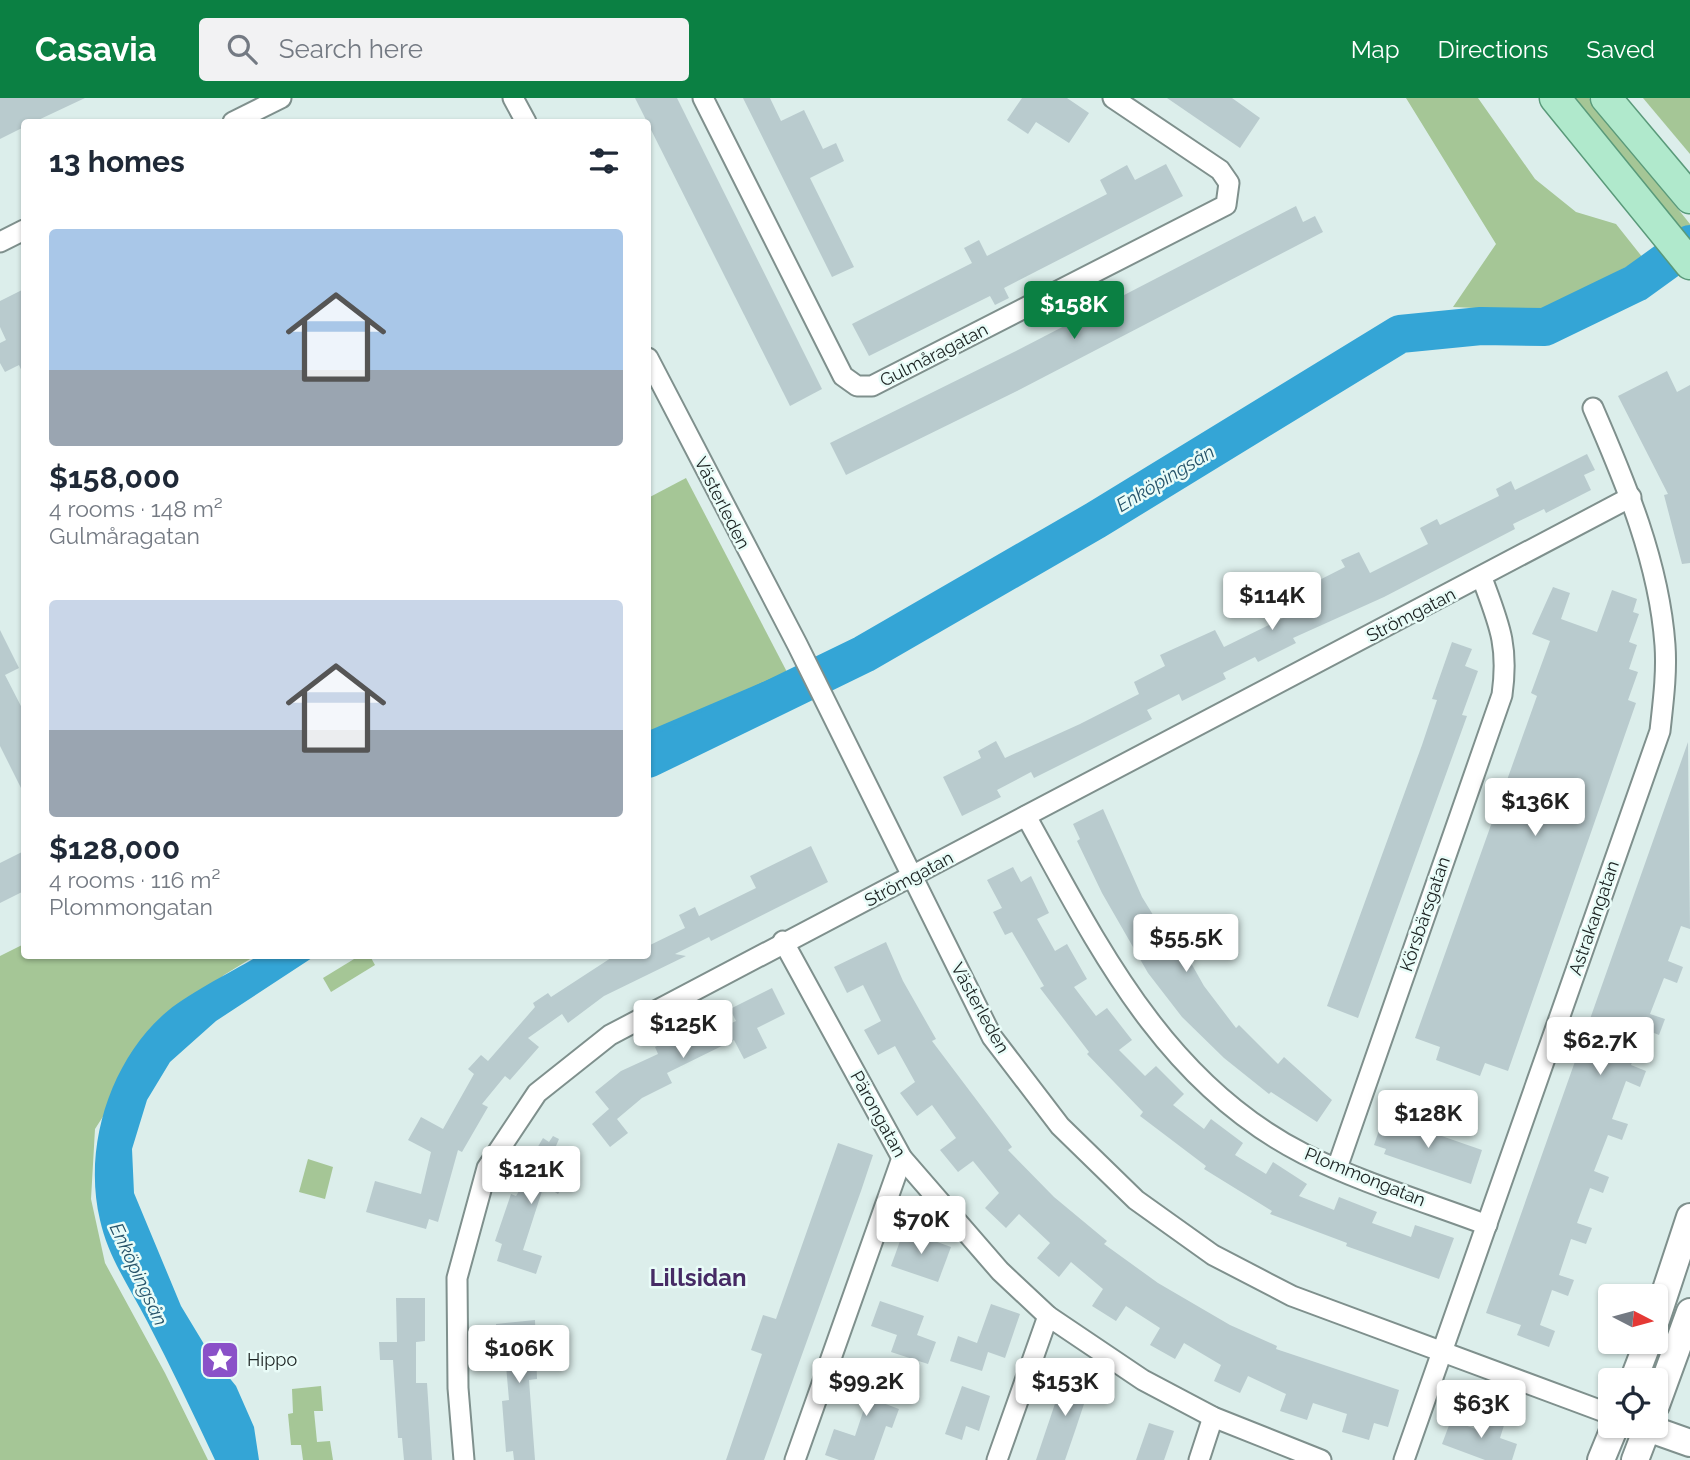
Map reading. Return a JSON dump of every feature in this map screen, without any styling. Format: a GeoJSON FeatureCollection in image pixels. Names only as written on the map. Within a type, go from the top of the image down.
{"type":"FeatureCollection","features":[{"type":"Feature","properties":{"kind":"main road"},"geometry":{"type":"LineString","coordinates":[[1555,98],[1690,264]]}},
{"type":"Feature","properties":{"kind":"main road"},"geometry":{"type":"LineString","coordinates":[[1606,98],[1668,176],[1690,198]]}},
{"type":"Feature","properties":{"kind":"main road"},"geometry":{"type":"LineString","coordinates":[[1668,1284],[1690,1217]]}},
{"type":"Feature","properties":{"kind":"main road"},"geometry":{"type":"LineString","coordinates":[[1668,1369],[1690,1312]]}},
{"type":"Feature","properties":{"kind":"main road"},"geometry":{"type":"LineString","coordinates":[[1668,1431],[1690,1443]]}},
{"type":"Feature","properties":{"kind":"main road"},"geometry":{"type":"LineString","coordinates":[[1601,1460],[1610,1438]]}},
{"type":"Feature","properties":{"kind":"main road"},"geometry":{"type":"LineString","coordinates":[[1635,1460],[1642,1438]]}},
{"type":"Feature","properties":{"kind":"street"},"geometry":{"type":"LineString","coordinates":[[242,111],[281,98]]}},
{"type":"Feature","properties":{"kind":"street"},"geometry":{"type":"LineString","coordinates":[[513,98],[524,119]]}},
{"type":"Feature","properties":{"kind":"street","name":"Gulmåragatan"},"geometry":{"type":"LineString","coordinates":[[703,98],[843,376],[857,386],[872,386],[1226,205],[1229,183],[1220,170],[1114,98]]}},
{"type":"Feature","properties":{"kind":"street"},"geometry":{"type":"LineString","coordinates":[[0,242],[21,236]]}},
{"type":"Feature","properties":{"kind":"street","name":"Västerleden"},"geometry":{"type":"LineString","coordinates":[[651,364],[797,644],[999,1047],[1060,1126],[1136,1200],[1194,1242],[1251,1277],[1292,1296],[1598,1409]]}},
{"type":"Feature","properties":{"kind":"street","name":"Astrakangatan"},"geometry":{"type":"LineString","coordinates":[[1404,1460],[1660,731],[1665,685],[1664,644],[1649,556],[1631,497],[1593,408]]}},
{"type":"Feature","properties":{"kind":"street","name":"Strömgatan"},"geometry":{"type":"LineString","coordinates":[[464,1460],[458,1388],[457,1278],[488,1168],[537,1093],[610,1035],[783,941],[912,878],[1631,497]]}},
{"type":"Feature","properties":{"kind":"street","name":"Körsbärsgatan"},"geometry":{"type":"LineString","coordinates":[[1337,1168],[1502,695],[1506,667],[1503,635],[1482,578]]}},
{"type":"Feature","properties":{"kind":"street","name":"Plommongatan"},"geometry":{"type":"LineString","coordinates":[[1026,816],[1102,953],[1142,1015],[1184,1062],[1264,1130],[1337,1168],[1487,1225]]}},
{"type":"Feature","properties":{"kind":"street","name":"Pärongatan"},"geometry":{"type":"LineString","coordinates":[[783,941],[902,1158],[1000,1271],[1048,1316],[1143,1380],[1213,1418],[1321,1460]]}},
{"type":"Feature","properties":{"kind":"street"},"geometry":{"type":"LineString","coordinates":[[794,1460],[902,1158]]}},
{"type":"Feature","properties":{"kind":"street"},"geometry":{"type":"LineString","coordinates":[[997,1460],[1048,1316]]}},
{"type":"Feature","properties":{"kind":"street"},"geometry":{"type":"LineString","coordinates":[[1199,1460],[1213,1418]]}},
{"type":"Feature","properties":{"kind":"green space"},"geometry":{"type":"Polygon","coordinates":[[[1406,98],[1478,98],[1535,179],[1576,212],[1616,224],[1643,258],[1543,311],[1453,307],[1496,244],[1406,98]]]}},
{"type":"Feature","properties":{"kind":"green space"},"geometry":{"type":"Polygon","coordinates":[[[1574,98],[1589,98],[1690,224],[1690,243],[1574,98]]]}},
{"type":"Feature","properties":{"kind":"green space"},"geometry":{"type":"Polygon","coordinates":[[[1643,98],[1690,98],[1690,154],[1643,98]]]}},
{"type":"Feature","properties":{"kind":"green space"},"geometry":{"type":"Polygon","coordinates":[[[686,478],[787,672],[651,737],[651,496],[686,478]]]}},
{"type":"Feature","properties":{"kind":"green space"},"geometry":{"type":"Polygon","coordinates":[[[21,946],[21,959],[250,959],[224,975],[152,1040],[95,1129],[91,1199],[105,1263],[165,1373],[208,1460],[0,1460],[0,956],[21,946]]]}},
{"type":"Feature","properties":{"kind":"green space"},"geometry":{"type":"Polygon","coordinates":[[[354,959],[372,959],[375,965],[331,992],[323,978],[354,959]]]}},
{"type":"Feature","properties":{"kind":"green space"},"geometry":{"type":"Polygon","coordinates":[[[308,1159],[333,1167],[325,1199],[299,1192],[308,1159]]]}},
{"type":"Feature","properties":{"kind":"green space"},"geometry":{"type":"Polygon","coordinates":[[[321,1386],[323,1411],[314,1411],[317,1442],[330,1441],[333,1460],[303,1460],[301,1445],[291,1445],[288,1414],[293,1413],[292,1389],[321,1386]]]}},
{"type":"Feature","properties":{"kind":"water"},"geometry":{"type":"Polygon","coordinates":[[[777,676],[788,695],[651,755],[651,730],[777,676]]]}},
{"type":"Feature","properties":{"kind":"water"},"geometry":{"type":"Polygon","coordinates":[[[253,959],[310,959],[216,1021],[170,1062],[147,1100],[132,1149],[134,1193],[181,1306],[210,1354],[236,1386],[254,1427],[259,1460],[215,1460],[108,1247],[96,1193],[98,1137],[105,1109],[128,1058],[144,1035],[163,1015],[253,959]]]}},
{"type":"Feature","properties":{"kind":"building"},"geometry":{"type":"Polygon","coordinates":[[[0,98],[85,98],[40,119],[21,119],[21,128],[0,139],[0,98]]]}},
{"type":"Feature","properties":{"kind":"building"},"geometry":{"type":"Polygon","coordinates":[[[635,98],[677,98],[822,389],[790,406],[651,130],[651,119],[646,119],[635,98]]]}},
{"type":"Feature","properties":{"kind":"building"},"geometry":{"type":"Polygon","coordinates":[[[743,98],[770,98],[781,121],[804,110],[823,149],[836,143],[844,161],[810,178],[854,267],[832,277],[743,98]]]}},
{"type":"Feature","properties":{"kind":"building"},"geometry":{"type":"Polygon","coordinates":[[[1022,98],[1067,98],[1089,113],[1069,143],[1036,122],[1028,134],[1007,120],[1022,98]]]}},
{"type":"Feature","properties":{"kind":"building"},"geometry":{"type":"Polygon","coordinates":[[[1167,98],[1232,98],[1260,118],[1240,148],[1167,98]]]}},
{"type":"Feature","properties":{"kind":"building"},"geometry":{"type":"Polygon","coordinates":[[[1166,164],[1183,196],[1004,288],[1009,298],[995,305],[990,296],[869,356],[852,324],[972,263],[964,248],[979,240],[987,256],[1107,194],[1100,180],[1127,165],[1135,180],[1166,164]]]}},
{"type":"Feature","properties":{"kind":"building"},"geometry":{"type":"Polygon","coordinates":[[[1296,206],[1303,222],[1315,216],[1323,232],[1017,391],[846,475],[830,443],[1016,351],[1296,206]]]}},
{"type":"Feature","properties":{"kind":"building"},"geometry":{"type":"Polygon","coordinates":[[[21,290],[21,369],[19,365],[5,372],[0,363],[0,343],[6,340],[0,327],[0,301],[21,290]]]}},
{"type":"Feature","properties":{"kind":"building"},"geometry":{"type":"Polygon","coordinates":[[[1667,371],[1677,392],[1690,385],[1690,563],[1682,564],[1664,495],[1668,494],[1618,396],[1667,371]]]}},
{"type":"Feature","properties":{"kind":"building"},"geometry":{"type":"Polygon","coordinates":[[[1587,454],[1595,470],[1584,475],[1591,490],[1546,513],[1544,509],[1513,524],[1515,529],[1384,597],[1293,638],[1296,643],[1258,662],[1255,657],[1223,673],[1226,679],[1182,701],[1179,694],[1147,710],[1152,719],[1034,778],[1031,772],[997,790],[1001,797],[962,816],[943,777],[981,758],[978,751],[996,741],[1005,758],[1080,724],[1139,694],[1134,682],[1165,666],[1160,655],[1215,630],[1224,647],[1283,618],[1272,595],[1288,587],[1292,594],[1345,567],[1341,560],[1359,552],[1370,573],[1428,544],[1420,528],[1437,519],[1440,525],[1499,496],[1496,489],[1511,481],[1515,490],[1587,454]]]}},
{"type":"Feature","properties":{"kind":"building"},"geometry":{"type":"Polygon","coordinates":[[[1553,587],[1570,593],[1561,619],[1597,632],[1612,590],[1637,599],[1633,612],[1639,614],[1629,642],[1637,645],[1629,669],[1638,672],[1628,700],[1636,703],[1508,1071],[1485,1063],[1480,1076],[1436,1060],[1440,1047],[1415,1038],[1537,696],[1531,693],[1550,641],[1532,634],[1553,587]]]}},
{"type":"Feature","properties":{"kind":"building"},"geometry":{"type":"Polygon","coordinates":[[[0,630],[19,668],[5,675],[21,706],[21,788],[0,746],[0,630]]]}},
{"type":"Feature","properties":{"kind":"building"},"geometry":{"type":"Polygon","coordinates":[[[1452,642],[1472,649],[1465,666],[1478,671],[1462,715],[1467,716],[1358,1018],[1327,1006],[1422,745],[1437,700],[1432,699],[1452,642]]]}},
{"type":"Feature","properties":{"kind":"building"},"geometry":{"type":"Polygon","coordinates":[[[1688,742],[1690,929],[1681,926],[1668,961],[1683,967],[1677,983],[1664,978],[1650,1014],[1665,1019],[1659,1035],[1644,1029],[1631,1065],[1646,1071],[1640,1087],[1626,1081],[1612,1119],[1628,1124],[1622,1140],[1608,1135],[1594,1171],[1609,1177],[1603,1193],[1590,1188],[1577,1223],[1592,1228],[1586,1244],[1571,1239],[1559,1275],[1574,1280],[1568,1296],[1552,1290],[1540,1325],[1555,1331],[1549,1347],[1517,1335],[1521,1325],[1486,1313],[1688,742]]]}},
{"type":"Feature","properties":{"kind":"building"},"geometry":{"type":"Polygon","coordinates":[[[1103,809],[1142,897],[1171,944],[1178,940],[1204,986],[1236,1028],[1239,1025],[1278,1064],[1284,1057],[1332,1100],[1317,1122],[1271,1092],[1269,1094],[1224,1058],[1182,1017],[1148,973],[1102,893],[1077,841],[1080,839],[1073,824],[1103,809]]]}},
{"type":"Feature","properties":{"kind":"building"},"geometry":{"type":"Polygon","coordinates":[[[811,846],[828,882],[711,941],[709,937],[675,954],[686,956],[604,996],[568,1023],[562,1014],[528,1038],[539,1047],[510,1080],[505,1076],[482,1104],[488,1107],[462,1152],[458,1150],[438,1222],[429,1219],[426,1229],[366,1212],[375,1181],[421,1194],[431,1152],[408,1140],[421,1117],[443,1129],[474,1074],[468,1069],[481,1055],[488,1061],[535,1007],[533,1003],[548,993],[551,997],[609,959],[651,959],[651,945],[685,928],[679,915],[695,907],[699,916],[756,888],[750,876],[811,846]]]}},
{"type":"Feature","properties":{"kind":"building"},"geometry":{"type":"Polygon","coordinates":[[[21,852],[21,892],[0,903],[0,863],[21,852]]]}},
{"type":"Feature","properties":{"kind":"building"},"geometry":{"type":"Polygon","coordinates":[[[1013,867],[1021,882],[1031,876],[1049,913],[1037,919],[1055,951],[1067,944],[1087,979],[1074,987],[1096,1016],[1107,1008],[1132,1040],[1119,1050],[1145,1076],[1156,1066],[1184,1094],[1173,1105],[1204,1129],[1211,1119],[1243,1143],[1235,1155],[1266,1174],[1273,1162],[1307,1184],[1299,1196],[1334,1210],[1339,1197],[1377,1212],[1372,1223],[1411,1237],[1415,1225],[1454,1238],[1439,1279],[1346,1246],[1347,1243],[1270,1214],[1272,1211],[1204,1169],[1206,1166],[1140,1116],[1143,1112],[1087,1054],[1089,1052],[1040,988],[1044,986],[1012,932],[1005,935],[993,912],[1002,908],[987,880],[1013,867]]]}},
{"type":"Feature","properties":{"kind":"building"},"geometry":{"type":"Polygon","coordinates":[[[886,942],[903,981],[936,1039],[932,1041],[1012,1147],[1008,1150],[1054,1197],[1107,1241],[1104,1244],[1158,1283],[1230,1325],[1277,1346],[1276,1349],[1399,1390],[1388,1427],[1374,1423],[1369,1440],[1342,1432],[1347,1414],[1313,1403],[1307,1420],[1280,1411],[1286,1394],[1248,1376],[1240,1393],[1214,1381],[1221,1365],[1184,1343],[1175,1359],[1150,1345],[1160,1328],[1126,1306],[1116,1321],[1092,1306],[1103,1289],[1071,1262],[1059,1277],[1037,1258],[1050,1243],[1019,1214],[1006,1228],[985,1208],[999,1193],[973,1161],[958,1172],[940,1150],[956,1138],[932,1105],[917,1116],[900,1093],[915,1082],[895,1046],[878,1055],[864,1030],[881,1021],[863,985],[847,993],[834,967],[886,942]]]}},
{"type":"Feature","properties":{"kind":"building"},"geometry":{"type":"Polygon","coordinates":[[[772,988],[785,1014],[757,1028],[767,1048],[744,1059],[734,1040],[667,1073],[672,1083],[642,1098],[617,1119],[628,1133],[610,1147],[592,1124],[609,1109],[595,1092],[621,1071],[658,1054],[655,1047],[698,1026],[703,1036],[736,1021],[730,1009],[772,988]]]}},
{"type":"Feature","properties":{"kind":"building"},"geometry":{"type":"Polygon","coordinates":[[[1384,1116],[1482,1150],[1471,1184],[1384,1154],[1386,1149],[1374,1145],[1384,1116]]]}},
{"type":"Feature","properties":{"kind":"building"},"geometry":{"type":"Polygon","coordinates":[[[553,1136],[559,1139],[556,1146],[572,1154],[561,1172],[569,1176],[558,1194],[544,1185],[523,1250],[542,1256],[536,1274],[497,1261],[502,1244],[495,1241],[511,1194],[516,1196],[539,1158],[533,1155],[543,1138],[549,1142],[553,1136]]]}},
{"type":"Feature","properties":{"kind":"building"},"geometry":{"type":"Polygon","coordinates":[[[838,1143],[873,1155],[861,1191],[764,1460],[726,1460],[762,1354],[751,1350],[763,1315],[776,1319],[838,1143]]]}},
{"type":"Feature","properties":{"kind":"building"},"geometry":{"type":"Polygon","coordinates":[[[904,1230],[951,1247],[938,1282],[891,1266],[904,1230]]]}},
{"type":"Feature","properties":{"kind":"building"},"geometry":{"type":"Polygon","coordinates":[[[396,1298],[425,1298],[425,1341],[416,1342],[416,1383],[427,1383],[432,1460],[404,1460],[402,1438],[398,1438],[393,1360],[380,1360],[379,1342],[397,1342],[396,1298]]]}},
{"type":"Feature","properties":{"kind":"building"},"geometry":{"type":"Polygon","coordinates":[[[880,1301],[924,1316],[917,1335],[936,1342],[928,1364],[891,1352],[897,1335],[871,1326],[880,1301]]]}},
{"type":"Feature","properties":{"kind":"building"},"geometry":{"type":"Polygon","coordinates":[[[991,1304],[1020,1314],[1005,1358],[988,1352],[982,1371],[950,1361],[958,1336],[977,1343],[991,1304]]]}},
{"type":"Feature","properties":{"kind":"building"},"geometry":{"type":"Polygon","coordinates":[[[535,1320],[537,1379],[529,1380],[535,1460],[514,1460],[513,1451],[506,1452],[502,1401],[509,1400],[505,1354],[498,1355],[496,1324],[535,1320]]]}},
{"type":"Feature","properties":{"kind":"building"},"geometry":{"type":"Polygon","coordinates":[[[858,1364],[893,1376],[883,1403],[899,1409],[892,1428],[886,1426],[874,1460],[839,1460],[825,1455],[834,1429],[855,1436],[866,1403],[847,1396],[858,1364]]]}},
{"type":"Feature","properties":{"kind":"building"},"geometry":{"type":"Polygon","coordinates":[[[1066,1371],[1092,1380],[1076,1428],[1065,1460],[1036,1460],[1066,1371]]]}},
{"type":"Feature","properties":{"kind":"building"},"geometry":{"type":"Polygon","coordinates":[[[962,1386],[990,1396],[979,1431],[966,1426],[962,1440],[945,1434],[962,1386]]]}},
{"type":"Feature","properties":{"kind":"building"},"geometry":{"type":"Polygon","coordinates":[[[1488,1413],[1506,1419],[1500,1438],[1517,1444],[1512,1460],[1485,1460],[1442,1444],[1451,1420],[1481,1431],[1488,1413]]]}},
{"type":"Feature","properties":{"kind":"building"},"geometry":{"type":"Polygon","coordinates":[[[1149,1423],[1174,1431],[1164,1460],[1136,1460],[1149,1423]]]}},
{"type":"Feature","properties":{"kind":"waterway","name":"Enköpingsån"},"geometry":{"type":"LineString","coordinates":[[651,758],[864,654],[1096,520],[1400,334],[1481,326],[1545,327],[1636,283],[1690,244]]}},
{"type":"Feature","properties":{"kind":"place","name":"Hippo"},"geometry":{"type":"Point","coordinates":[220,1360]}},
{"type":"Feature","properties":{"kind":"district","name":"Lillsidan"},"geometry":{"type":"Point","coordinates":[698,1278]}}]}
